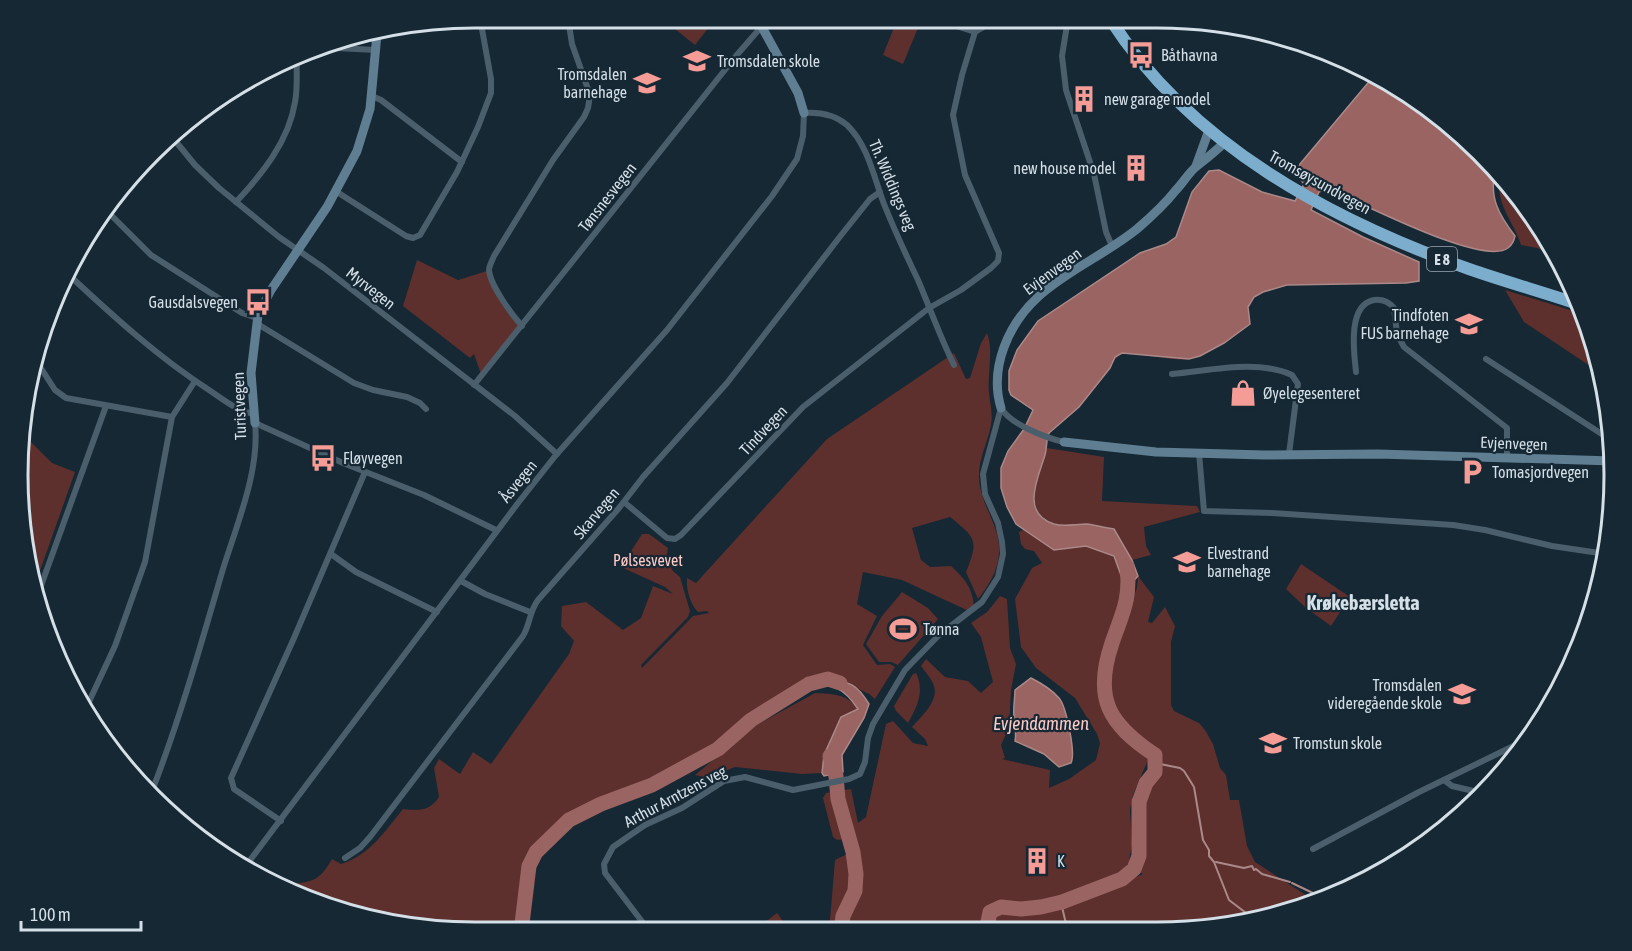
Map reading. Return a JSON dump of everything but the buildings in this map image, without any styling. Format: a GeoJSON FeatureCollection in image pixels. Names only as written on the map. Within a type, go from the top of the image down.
{"type":"FeatureCollection","features":[{"type":"Feature","properties":{"kind":"highway","name":"Tromsøysundvegen"},"geometry":{"type":"LineString","coordinates":[[1116,28],[1157,80],[1209,130],[1259,167],[1319,203],[1374,231],[1423,252],[1567,300]]}},
{"type":"Feature","properties":{"kind":"street"},"geometry":{"type":"LineString","coordinates":[[336,192],[400,232],[414,238],[422,232],[462,162],[492,90],[482,28]]}},
{"type":"Feature","properties":{"kind":"street"},"geometry":{"type":"LineString","coordinates":[[522,326],[508,308],[489,270],[494,256],[588,108],[590,95],[572,44],[570,28]]}},
{"type":"Feature","properties":{"kind":"street","name":"Tønsnesvegen"},"geometry":{"type":"LineString","coordinates":[[474,386],[736,56],[754,28]]}},
{"type":"Feature","properties":{"kind":"street"},"geometry":{"type":"LineString","coordinates":[[763,28],[798,93],[804,113]]}},
{"type":"Feature","properties":{"kind":"street"},"geometry":{"type":"LineString","coordinates":[[960,28],[975,33]]}},
{"type":"Feature","properties":{"kind":"street"},"geometry":{"type":"LineString","coordinates":[[929,308],[987,271],[996,264],[999,257],[986,220],[965,175],[954,122],[955,102],[975,33],[983,28]]}},
{"type":"Feature","properties":{"kind":"street"},"geometry":{"type":"LineString","coordinates":[[1067,28],[1062,56],[1066,90],[1094,174],[1106,232],[1112,246]]}},
{"type":"Feature","properties":{"kind":"street","name":"Turistvegen"},"geometry":{"type":"LineString","coordinates":[[154,786],[190,681],[243,504],[254,459],[255,418],[251,373],[257,320],[271,290],[336,192],[360,144],[372,96],[377,40]]}},
{"type":"Feature","properties":{"kind":"street"},"geometry":{"type":"LineString","coordinates":[[345,48],[376,50]]}},
{"type":"Feature","properties":{"kind":"street"},"geometry":{"type":"LineString","coordinates":[[236,202],[266,167],[285,132],[296,100],[297,66]]}},
{"type":"Feature","properties":{"kind":"street"},"geometry":{"type":"LineString","coordinates":[[372,96],[381,100],[462,162]]}},
{"type":"Feature","properties":{"kind":"street","name":"Th. Widdings veg"},"geometry":{"type":"LineString","coordinates":[[804,113],[833,117],[849,128],[860,142],[954,364]]}},
{"type":"Feature","properties":{"kind":"street","name":"Åsvegen"},"geometry":{"type":"LineString","coordinates":[[249,861],[461,581],[496,530],[557,454],[706,283],[792,168],[803,139],[804,113]]}},
{"type":"Feature","properties":{"kind":"street","name":"Evjenvegen"},"geometry":{"type":"LineString","coordinates":[[1209,130],[1196,166],[1155,213],[1135,231],[1042,293],[1018,321],[1007,338],[999,359],[997,381],[1000,408],[1008,418],[1064,442],[1142,452],[1507,457],[1603,461]]}},
{"type":"Feature","properties":{"kind":"street","name":"Evjenvegen"},"geometry":{"type":"LineString","coordinates":[[1196,166],[1204,162],[1225,142]]}},
{"type":"Feature","properties":{"kind":"street","name":"Myrvegen"},"geometry":{"type":"LineString","coordinates":[[177,143],[204,175],[236,202],[515,416],[557,454]]}},
{"type":"Feature","properties":{"kind":"street","name":"Skarvegen"},"geometry":{"type":"LineString","coordinates":[[345,858],[369,839],[523,636],[530,612],[537,600],[733,376],[842,234],[870,199],[880,192]]}},
{"type":"Feature","properties":{"kind":"street"},"geometry":{"type":"LineString","coordinates":[[112,216],[156,258],[354,383],[407,397],[426,409]]}},
{"type":"Feature","properties":{"kind":"street"},"geometry":{"type":"LineString","coordinates":[[75,279],[140,339],[195,381],[236,408],[365,472],[424,495],[496,530]]}},
{"type":"Feature","properties":{"kind":"street"},"geometry":{"type":"LineString","coordinates":[[1356,372],[1354,344],[1358,315],[1369,302],[1386,301],[1394,309],[1397,334],[1404,347],[1507,428],[1507,457]]}},
{"type":"Feature","properties":{"kind":"street","name":"Tindvegen"},"geometry":{"type":"LineString","coordinates":[[624,502],[667,538],[675,539],[803,407],[929,308]]}},
{"type":"Feature","properties":{"kind":"street"},"geometry":{"type":"LineString","coordinates":[[1486,359],[1602,434]]}},
{"type":"Feature","properties":{"kind":"street"},"geometry":{"type":"LineString","coordinates":[[1172,374],[1239,367],[1275,370],[1292,375],[1298,384],[1289,454]]}},
{"type":"Feature","properties":{"kind":"street"},"geometry":{"type":"LineString","coordinates":[[42,370],[53,388],[60,395],[69,399],[172,417]]}},
{"type":"Feature","properties":{"kind":"street"},"geometry":{"type":"LineString","coordinates":[[89,701],[116,646],[146,562],[172,417],[195,381]]}},
{"type":"Feature","properties":{"kind":"street"},"geometry":{"type":"LineString","coordinates":[[42,583],[106,406]]}},
{"type":"Feature","properties":{"kind":"street","name":"Arthur Arntzens veg"},"geometry":{"type":"LineString","coordinates":[[642,922],[605,873],[604,864],[613,847],[645,825],[682,808],[734,777],[755,779],[793,790],[856,777],[862,771],[873,724],[905,670],[933,639],[982,602],[998,577],[1003,554],[998,523],[985,494],[983,474],[1000,408]]}},
{"type":"Feature","properties":{"kind":"street"},"geometry":{"type":"LineString","coordinates":[[1199,453],[1204,512],[1272,513],[1453,525],[1552,546],[1597,553]]}},
{"type":"Feature","properties":{"kind":"street"},"geometry":{"type":"LineString","coordinates":[[281,821],[234,789],[231,778],[365,472]]}},
{"type":"Feature","properties":{"kind":"street"},"geometry":{"type":"LineString","coordinates":[[331,554],[357,572],[437,612]]}},
{"type":"Feature","properties":{"kind":"street"},"geometry":{"type":"LineString","coordinates":[[461,581],[484,594],[530,612]]}},
{"type":"Feature","properties":{"kind":"street"},"geometry":{"type":"LineString","coordinates":[[1313,849],[1512,747]]}},
{"type":"Feature","properties":{"kind":"street"},"geometry":{"type":"LineString","coordinates":[[1444,780],[1452,786],[1474,791]]}},
{"type":"Feature","properties":{"kind":"green space"},"geometry":{"type":"Polygon","coordinates":[[[674,28],[708,28],[695,45],[674,28]]]}},
{"type":"Feature","properties":{"kind":"green space"},"geometry":{"type":"Polygon","coordinates":[[[894,28],[918,28],[903,64],[883,55],[894,28]]]}},
{"type":"Feature","properties":{"kind":"green space"},"geometry":{"type":"Polygon","coordinates":[[[1499,189],[1543,250],[1521,245],[1499,189]]]}},
{"type":"Feature","properties":{"kind":"green space"},"geometry":{"type":"Polygon","coordinates":[[[1363,237],[1419,262],[1419,281],[1287,285],[1263,292],[1254,297],[1248,307],[1250,324],[1222,344],[1198,357],[1180,360],[1132,352],[1122,353],[1079,406],[1052,430],[1047,441],[1047,448],[1033,441],[1044,386],[1363,237]]]}},
{"type":"Feature","properties":{"kind":"green space"},"geometry":{"type":"Polygon","coordinates":[[[417,260],[458,280],[487,271],[518,326],[481,374],[474,354],[470,358],[403,306],[417,260]]]}},
{"type":"Feature","properties":{"kind":"green space"},"geometry":{"type":"Polygon","coordinates":[[[1505,290],[1572,310],[1589,366],[1524,322],[1505,290]]]}},
{"type":"Feature","properties":{"kind":"green space","name":"Pølsesvevet"},"geometry":{"type":"Polygon","coordinates":[[[987,333],[990,347],[989,385],[992,421],[980,465],[979,478],[980,488],[999,543],[997,566],[978,599],[966,572],[973,553],[973,540],[950,517],[912,528],[921,560],[930,567],[951,566],[964,580],[970,589],[973,601],[974,608],[971,612],[902,580],[863,572],[857,604],[877,616],[863,645],[877,665],[890,664],[895,667],[875,699],[829,675],[810,676],[746,716],[716,743],[680,765],[568,821],[535,853],[528,867],[521,922],[446,922],[417,919],[332,899],[295,884],[316,878],[332,859],[341,864],[360,855],[383,834],[403,809],[419,810],[436,802],[439,797],[434,768],[439,759],[460,774],[473,752],[491,764],[569,654],[574,641],[561,626],[562,606],[586,602],[623,630],[641,618],[653,586],[673,594],[665,587],[621,567],[642,534],[649,534],[668,548],[666,559],[673,571],[680,577],[690,611],[688,617],[641,665],[642,668],[693,616],[709,613],[707,611],[698,612],[693,605],[688,591],[687,578],[696,583],[827,439],[954,353],[966,379],[970,378],[981,343],[987,333]]]}},
{"type":"Feature","properties":{"kind":"green space"},"geometry":{"type":"Polygon","coordinates":[[[30,441],[52,463],[75,472],[39,572],[29,505],[30,441]]]}},
{"type":"Feature","properties":{"kind":"green space"},"geometry":{"type":"Polygon","coordinates":[[[1047,448],[1104,457],[1102,501],[1197,506],[1200,512],[1144,527],[1146,546],[1151,555],[1132,560],[1114,529],[1089,524],[1063,526],[1051,523],[1039,514],[1033,497],[1035,482],[1047,448]]]}},
{"type":"Feature","properties":{"kind":"green space"},"geometry":{"type":"Polygon","coordinates":[[[1025,529],[1054,550],[1086,546],[1114,556],[1126,589],[1104,665],[1103,699],[1121,730],[1148,760],[1133,795],[1130,810],[1132,844],[1129,862],[1123,870],[1115,877],[1058,900],[1017,903],[1019,914],[1057,909],[1143,874],[1134,870],[1140,856],[1140,802],[1146,784],[1156,772],[1157,755],[1121,725],[1110,709],[1104,691],[1113,642],[1125,610],[1136,592],[1138,576],[1154,597],[1148,622],[1152,623],[1165,607],[1175,626],[1171,642],[1171,705],[1174,711],[1199,723],[1213,744],[1220,768],[1226,775],[1230,800],[1239,800],[1247,846],[1255,862],[1307,896],[1244,914],[1186,922],[848,922],[860,887],[861,866],[853,838],[837,840],[833,837],[823,798],[826,793],[851,789],[858,823],[866,817],[886,724],[893,721],[913,743],[928,746],[925,739],[912,727],[932,703],[934,697],[933,683],[921,666],[926,659],[945,677],[968,681],[981,693],[993,682],[981,637],[971,623],[987,612],[1000,596],[1007,599],[1010,648],[1016,664],[1011,690],[1009,728],[1001,745],[1005,758],[1002,759],[1050,770],[1049,788],[1069,779],[1096,760],[1100,743],[1097,734],[1075,698],[1036,668],[1021,647],[1015,599],[1032,568],[1042,563],[1034,551],[1025,549],[1021,544],[1019,532],[1025,529]]]}},
{"type":"Feature","properties":{"kind":"green space"},"geometry":{"type":"Polygon","coordinates":[[[1301,564],[1350,597],[1331,626],[1305,607],[1286,589],[1301,564]]]}},
{"type":"Feature","properties":{"kind":"green space","name":"Tønna"},"geometry":{"type":"Polygon","coordinates":[[[902,592],[928,608],[938,619],[898,665],[891,662],[879,662],[866,644],[882,616],[902,592]]]}},
{"type":"Feature","properties":{"kind":"green space"},"geometry":{"type":"Polygon","coordinates":[[[916,673],[920,693],[908,723],[894,706],[913,674],[916,673]]]}},
{"type":"Feature","properties":{"kind":"green space"},"geometry":{"type":"Polygon","coordinates":[[[815,693],[844,698],[858,709],[824,755],[822,773],[802,774],[735,767],[708,778],[695,775],[753,727],[815,693]]]}},
{"type":"Feature","properties":{"kind":"green space"},"geometry":{"type":"Polygon","coordinates":[[[849,853],[849,887],[836,922],[830,922],[835,860],[849,853]]]}},
{"type":"Feature","properties":{"kind":"green space"},"geometry":{"type":"Polygon","coordinates":[[[777,913],[784,922],[765,922],[777,913]]]}},
{"type":"Feature","properties":{"kind":"water"},"geometry":{"type":"Polygon","coordinates":[[[1369,82],[1429,121],[1473,159],[1493,181],[1497,206],[1515,236],[1508,248],[1494,251],[1474,249],[1421,231],[1326,189],[1319,192],[1311,210],[1419,262],[1419,281],[1287,285],[1254,297],[1248,307],[1250,324],[1224,343],[1200,356],[1189,359],[1122,353],[1115,357],[1110,368],[1079,407],[1049,433],[1036,484],[1034,503],[1037,512],[1054,524],[1087,524],[1114,529],[1132,560],[1138,576],[1126,589],[1114,556],[1086,546],[1054,550],[1016,524],[1007,507],[1001,488],[1001,468],[1008,451],[1024,429],[1033,410],[1011,395],[1009,390],[1009,371],[1017,350],[1038,321],[1140,253],[1166,244],[1176,237],[1192,192],[1209,171],[1219,170],[1262,192],[1295,201],[1304,184],[1298,175],[1300,164],[1369,82]]]}},
{"type":"Feature","properties":{"kind":"water","name":"Evjendammen"},"geometry":{"type":"Polygon","coordinates":[[[1031,678],[1050,689],[1062,703],[1071,740],[1071,763],[1059,767],[1044,754],[1015,741],[1015,690],[1031,678]]]}},
{"type":"Feature","properties":{"kind":"water"},"geometry":{"type":"Polygon","coordinates":[[[828,679],[842,681],[857,688],[869,704],[864,718],[842,755],[843,772],[824,776],[822,773],[824,755],[841,717],[858,709],[848,696],[838,689],[826,685],[809,684],[828,679]]]}},
{"type":"Feature","properties":{"kind":"waterway"},"geometry":{"type":"LineString","coordinates":[[988,922],[990,912],[1001,907],[1021,909],[1062,902],[1122,879],[1134,869],[1139,856],[1139,802],[1146,783],[1155,772],[1155,755],[1139,744],[1116,721],[1105,695],[1104,680],[1112,643],[1127,597],[1127,567]]}},
{"type":"Feature","properties":{"kind":"waterway"},"geometry":{"type":"LineString","coordinates":[[522,922],[529,866],[536,852],[569,820],[601,804],[652,785],[718,749],[751,720],[809,684],[828,679],[840,683]]}},
{"type":"Feature","properties":{"kind":"waterway"},"geometry":{"type":"LineString","coordinates":[[830,756],[836,776],[838,799],[853,852],[856,874],[855,891],[842,922]]}},
{"type":"Feature","properties":{"kind":"waterway"},"geometry":{"type":"LineString","coordinates":[[1155,763],[1180,768],[1194,787],[1203,840],[1209,850],[1209,856],[1214,862],[1229,900],[1247,913]]}},
{"type":"Feature","properties":{"kind":"waterway"},"geometry":{"type":"LineString","coordinates":[[1216,862],[1244,868],[1252,866],[1254,870],[1262,874],[1290,882]]}},
{"type":"Feature","properties":{"kind":"waterway"},"geometry":{"type":"LineString","coordinates":[[1292,883],[1314,894]]}},
{"type":"Feature","properties":{"kind":"waterway"},"geometry":{"type":"LineString","coordinates":[[1064,901],[1062,907],[1066,922]]}},
{"type":"Feature","properties":{"kind":"place","name":"Båthavna"},"geometry":{"type":"Point","coordinates":[1141,55]}},
{"type":"Feature","properties":{"kind":"place","name":"Tromsdalen skole"},"geometry":{"type":"Point","coordinates":[697,61]}},
{"type":"Feature","properties":{"kind":"place","name":"Tromsdalen barnehage"},"geometry":{"type":"Point","coordinates":[647,83]}},
{"type":"Feature","properties":{"kind":"place","name":"new garage model"},"geometry":{"type":"Point","coordinates":[1084,99]}},
{"type":"Feature","properties":{"kind":"place","name":"new house model"},"geometry":{"type":"Point","coordinates":[1136,168]}},
{"type":"Feature","properties":{"kind":"place","name":"Gausdalsvegen"},"geometry":{"type":"Point","coordinates":[258,302]}},
{"type":"Feature","properties":{"kind":"place","name":"Tindfoten FUS barnehage"},"geometry":{"type":"Point","coordinates":[1469,324]}},
{"type":"Feature","properties":{"kind":"place","name":"Øyelegesenteret"},"geometry":{"type":"Point","coordinates":[1243,393]}},
{"type":"Feature","properties":{"kind":"place","name":"Fløyvegen"},"geometry":{"type":"Point","coordinates":[323,458]}},
{"type":"Feature","properties":{"kind":"place","name":"Tomasjordvegen"},"geometry":{"type":"Point","coordinates":[1472,472]}},
{"type":"Feature","properties":{"kind":"place","name":"Elvestrand barnehage"},"geometry":{"type":"Point","coordinates":[1187,562]}},
{"type":"Feature","properties":{"kind":"place","name":"Tønna"},"geometry":{"type":"Point","coordinates":[903,629]}},
{"type":"Feature","properties":{"kind":"place","name":"Tromsdalen videregående skole"},"geometry":{"type":"Point","coordinates":[1462,694]}},
{"type":"Feature","properties":{"kind":"place","name":"Tromstun skole"},"geometry":{"type":"Point","coordinates":[1273,743]}},
{"type":"Feature","properties":{"kind":"place","name":"K"},"geometry":{"type":"Point","coordinates":[1037,861]}},
{"type":"Feature","properties":{"kind":"district","name":"Krøkebærsletta"},"geometry":{"type":"Point","coordinates":[1363,602]}}]}
